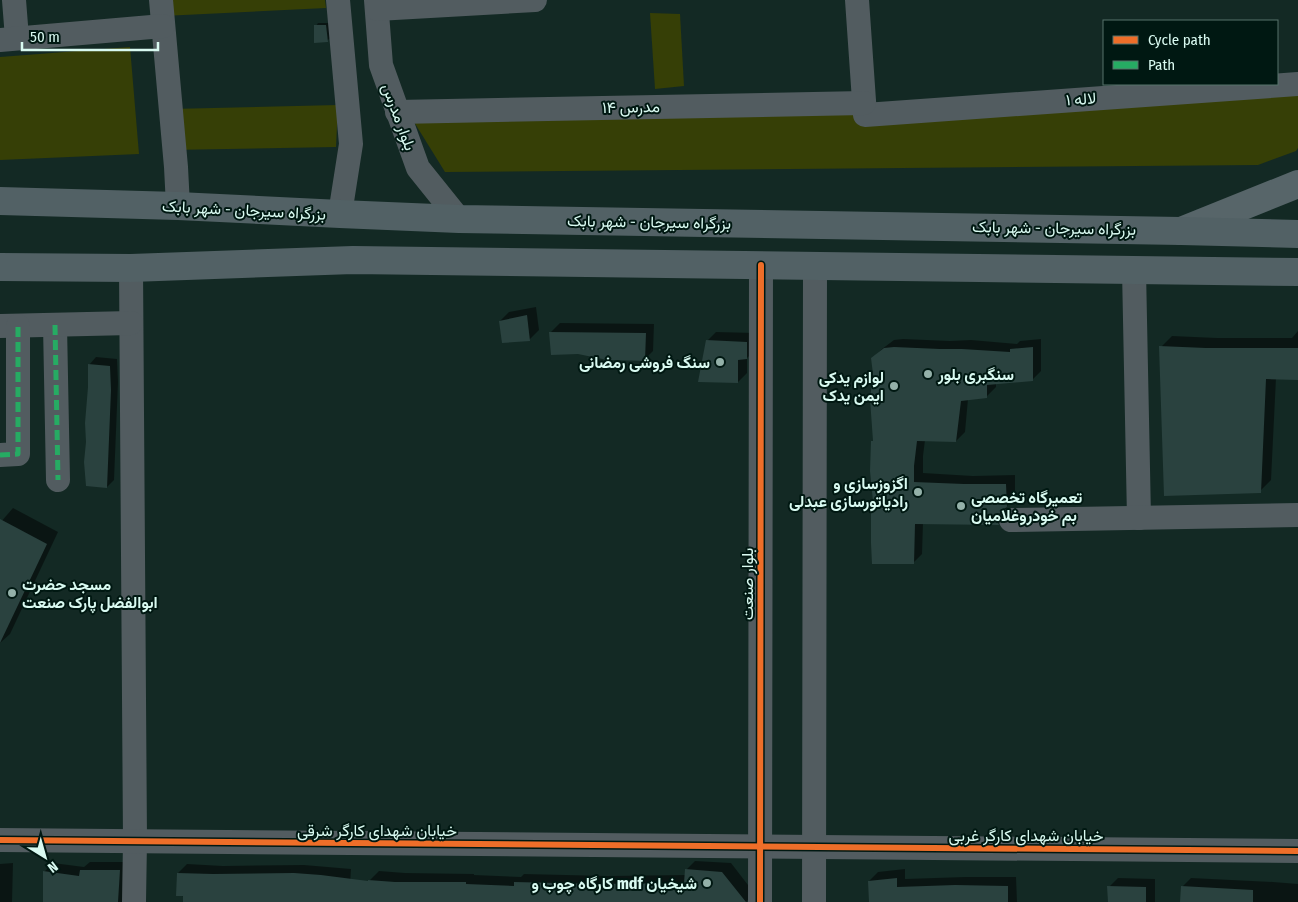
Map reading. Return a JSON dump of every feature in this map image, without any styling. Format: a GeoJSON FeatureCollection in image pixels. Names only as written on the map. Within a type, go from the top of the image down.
{"type":"FeatureCollection","features":[{"type":"Feature","properties":{"kind":"highway","name":"بزرگراه سیرجان - شهر بابک"},"geometry":{"type":"LineString","coordinates":[[0,201],[178,206],[459,219],[1181,230],[1298,234]]}},
{"type":"Feature","properties":{"kind":"highway"},"geometry":{"type":"LineString","coordinates":[[0,267],[131,268],[354,260],[1298,272]]}},
{"type":"Feature","properties":{"kind":"main road"},"geometry":{"type":"LineString","coordinates":[[1181,230],[1298,184]]}},
{"type":"Feature","properties":{"kind":"street"},"geometry":{"type":"LineString","coordinates":[[14,0],[8,39],[163,26]]}},
{"type":"Feature","properties":{"kind":"street"},"geometry":{"type":"LineString","coordinates":[[161,0],[178,206]]}},
{"type":"Feature","properties":{"kind":"street"},"geometry":{"type":"LineString","coordinates":[[338,0],[351,144],[340,214]]}},
{"type":"Feature","properties":{"kind":"street"},"geometry":{"type":"LineString","coordinates":[[376,5],[535,0]]}},
{"type":"Feature","properties":{"kind":"street"},"geometry":{"type":"LineString","coordinates":[[857,0],[864,109]]}},
{"type":"Feature","properties":{"kind":"street","name":"بلوار مدرس"},"geometry":{"type":"LineString","coordinates":[[376,5],[381,65],[418,168],[459,219]]}},
{"type":"Feature","properties":{"kind":"street"},"geometry":{"type":"LineString","coordinates":[[345,67],[364,70],[381,65]]}},
{"type":"Feature","properties":{"kind":"street","name":"لاله ۱"},"geometry":{"type":"LineString","coordinates":[[864,109],[1298,84]]}},
{"type":"Feature","properties":{"kind":"street","name":"مدرس ۱۴"},"geometry":{"type":"LineString","coordinates":[[397,112],[864,109]]}},
{"type":"Feature","properties":{"kind":"street","name":"بلوار صنعت"},"geometry":{"type":"LineString","coordinates":[[760,902],[757,847],[761,265]]}},
{"type":"Feature","properties":{"kind":"street"},"geometry":{"type":"LineString","coordinates":[[814,902],[815,266]]}},
{"type":"Feature","properties":{"kind":"street"},"geometry":{"type":"LineString","coordinates":[[131,268],[136,841],[134,902]]}},
{"type":"Feature","properties":{"kind":"street"},"geometry":{"type":"LineString","coordinates":[[1134,270],[1138,518]]}},
{"type":"Feature","properties":{"kind":"street"},"geometry":{"type":"LineString","coordinates":[[0,455],[18,454],[9,326],[131,323]]}},
{"type":"Feature","properties":{"kind":"street"},"geometry":{"type":"LineString","coordinates":[[55,325],[58,480]]}},
{"type":"Feature","properties":{"kind":"street"},"geometry":{"type":"LineString","coordinates":[[1011,520],[1298,515]]}},
{"type":"Feature","properties":{"kind":"street","name":"خیابان شهدای کارگر شرقی"},"geometry":{"type":"LineString","coordinates":[[0,840],[757,847]]}},
{"type":"Feature","properties":{"kind":"street","name":"خیابان شهدای کارگر غربی"},"geometry":{"type":"LineString","coordinates":[[757,847],[1298,852]]}},
{"type":"Feature","properties":{"kind":"green space"},"geometry":{"type":"Polygon","coordinates":[[[161,0],[325,0],[326,8],[163,16],[161,0]]]}},
{"type":"Feature","properties":{"kind":"green space"},"geometry":{"type":"Polygon","coordinates":[[[650,13],[680,14],[684,86],[655,89],[650,13]]]}},
{"type":"Feature","properties":{"kind":"green space"},"geometry":{"type":"Polygon","coordinates":[[[130,47],[139,154],[0,160],[0,57],[130,47]]]}},
{"type":"Feature","properties":{"kind":"green space"},"geometry":{"type":"Polygon","coordinates":[[[1298,93],[1298,148],[1296,151],[1258,165],[445,172],[414,122],[1298,93]]]}},
{"type":"Feature","properties":{"kind":"green space"},"geometry":{"type":"Polygon","coordinates":[[[338,105],[336,147],[170,150],[171,109],[338,105]]]}},
{"type":"Feature","properties":{"kind":"building"},"geometry":{"type":"Polygon","coordinates":[[[314,25],[326,25],[328,42],[314,43],[314,25]]]}},
{"type":"Feature","properties":{"kind":"building"},"geometry":{"type":"Polygon","coordinates":[[[527,315],[530,341],[502,343],[499,321],[527,315]]]}},
{"type":"Feature","properties":{"kind":"building"},"geometry":{"type":"Polygon","coordinates":[[[549,332],[646,333],[645,361],[612,361],[578,354],[551,355],[549,332]]]}},
{"type":"Feature","properties":{"kind":"building","name":"سنگ فروشی رمضانی"},"geometry":{"type":"Polygon","coordinates":[[[706,340],[747,342],[747,359],[738,360],[738,383],[698,382],[706,340]]]}},
{"type":"Feature","properties":{"kind":"building"},"geometry":{"type":"Polygon","coordinates":[[[1159,346],[1298,348],[1298,380],[1266,379],[1261,493],[1164,496],[1159,346]]]}},
{"type":"Feature","properties":{"kind":"building"},"geometry":{"type":"Polygon","coordinates":[[[1033,347],[1033,381],[987,385],[987,398],[961,401],[956,442],[917,441],[914,482],[1006,484],[1007,507],[999,514],[997,520],[999,525],[915,524],[914,564],[872,564],[871,511],[874,511],[870,471],[871,441],[873,441],[870,399],[873,374],[871,358],[884,348],[1010,352],[1010,349],[1033,347]]]}},
{"type":"Feature","properties":{"kind":"building"},"geometry":{"type":"Polygon","coordinates":[[[88,364],[110,366],[111,390],[107,488],[86,486],[84,462],[88,364]]]}},
{"type":"Feature","properties":{"kind":"building","name":"مسجد حضرت ابوالفضل پارک صنعت"},"geometry":{"type":"Polygon","coordinates":[[[0,519],[47,544],[0,643],[0,519]]]}},
{"type":"Feature","properties":{"kind":"building"},"geometry":{"type":"Polygon","coordinates":[[[685,869],[722,872],[746,902],[183,902],[183,896],[176,896],[177,873],[294,873],[368,881],[466,882],[466,884],[514,886],[514,882],[684,883],[685,869]]]}},
{"type":"Feature","properties":{"kind":"building"},"geometry":{"type":"Polygon","coordinates":[[[80,870],[120,870],[118,902],[43,902],[43,871],[79,876],[80,870]]]}},
{"type":"Feature","properties":{"kind":"building"},"geometry":{"type":"Polygon","coordinates":[[[897,878],[897,887],[1008,886],[1008,902],[869,902],[868,881],[897,878]]]}},
{"type":"Feature","properties":{"kind":"building"},"geometry":{"type":"Polygon","coordinates":[[[1107,886],[1146,887],[1146,902],[1108,902],[1107,886]]]}},
{"type":"Feature","properties":{"kind":"building"},"geometry":{"type":"Polygon","coordinates":[[[1181,886],[1253,890],[1253,902],[1180,902],[1181,886]]]}},
{"type":"Feature","properties":{"kind":"marked path"},"geometry":{"type":"LineString","coordinates":[[55,325],[58,480]]}},
{"type":"Feature","properties":{"kind":"marked path"},"geometry":{"type":"LineString","coordinates":[[0,455],[18,454],[18,326]]}},
{"type":"Feature","properties":{"kind":"cycle path"},"geometry":{"type":"LineString","coordinates":[[760,902],[761,265]]}},
{"type":"Feature","properties":{"kind":"cycle path"},"geometry":{"type":"LineString","coordinates":[[0,840],[1298,851]]}},
{"type":"Feature","properties":{"kind":"place","name":"سنگ فروشی رمضانی"},"geometry":{"type":"Point","coordinates":[720,362]}},
{"type":"Feature","properties":{"kind":"place","name":"سنگبری بلور"},"geometry":{"type":"Point","coordinates":[928,374]}},
{"type":"Feature","properties":{"kind":"place","name":"لوازم یدکی ایمن یدک"},"geometry":{"type":"Point","coordinates":[894,386]}},
{"type":"Feature","properties":{"kind":"place","name":"اگزوزسازی و رادیاتورسازی عبدلی"},"geometry":{"type":"Point","coordinates":[918,492]}},
{"type":"Feature","properties":{"kind":"place","name":"تعمیرگاه تخصصی بم خودروغلامیان"},"geometry":{"type":"Point","coordinates":[961,506]}},
{"type":"Feature","properties":{"kind":"place","name":"مسجد حضرت ابوالفضل پارک صنعت"},"geometry":{"type":"Point","coordinates":[12,593]}},
{"type":"Feature","properties":{"kind":"place","name":"کارگاه چوب و mdf شیخیان"},"geometry":{"type":"Point","coordinates":[707,883]}}]}
